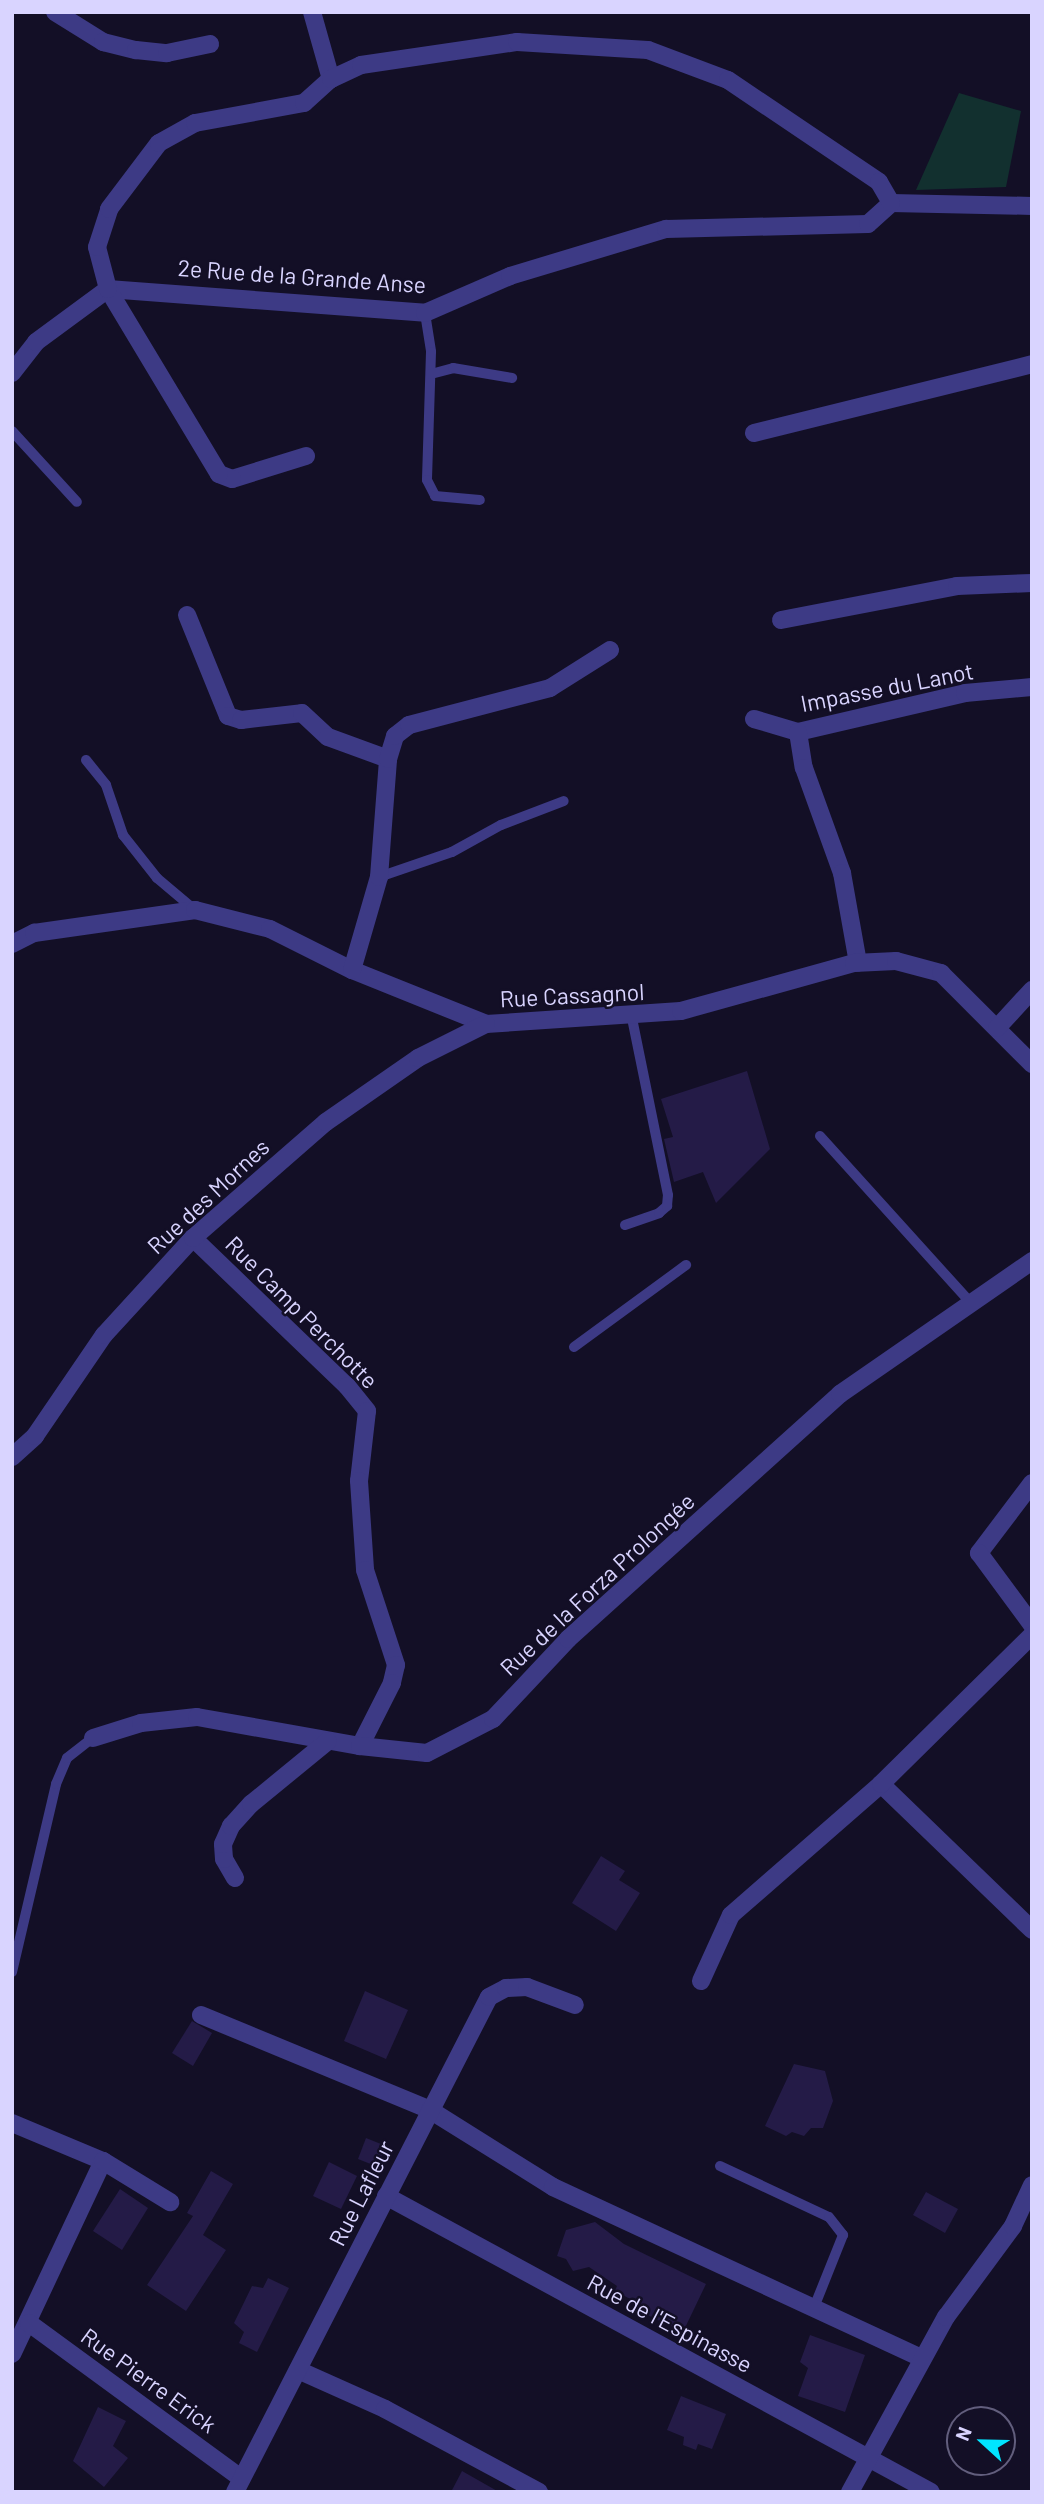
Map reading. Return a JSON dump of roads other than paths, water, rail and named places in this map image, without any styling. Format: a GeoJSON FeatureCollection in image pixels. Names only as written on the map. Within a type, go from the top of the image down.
{"type":"FeatureCollection","features":[{"type":"Feature","properties":{"kind":"street"},"geometry":{"type":"LineString","coordinates":[[55,12],[103,42],[136,50],[167,53],[210,44]]}},
{"type":"Feature","properties":{"kind":"street"},"geometry":{"type":"LineString","coordinates":[[312,12],[331,79]]}},
{"type":"Feature","properties":{"kind":"street"},"geometry":{"type":"LineString","coordinates":[[306,456],[232,479],[219,474],[108,289],[97,247],[109,209],[159,143],[195,123],[304,103],[331,79],[361,65],[517,42],[648,50],[740,87],[879,181],[891,203],[1032,206]]}},
{"type":"Feature","properties":{"kind":"street","name":"2e Rue de la Grande Anse"},"geometry":{"type":"LineString","coordinates":[[108,289],[425,313],[510,276],[666,229],[868,224],[891,203]]}},
{"type":"Feature","properties":{"kind":"street"},"geometry":{"type":"LineString","coordinates":[[12,373],[36,342],[108,289]]}},
{"type":"Feature","properties":{"kind":"street"},"geometry":{"type":"LineString","coordinates":[[754,433],[1032,364]]}},
{"type":"Feature","properties":{"kind":"street"},"geometry":{"type":"LineString","coordinates":[[781,620],[957,586],[1032,583]]}},
{"type":"Feature","properties":{"kind":"street"},"geometry":{"type":"LineString","coordinates":[[187,615],[228,716],[242,720],[302,713],[328,737],[388,759]]}},
{"type":"Feature","properties":{"kind":"street"},"geometry":{"type":"LineString","coordinates":[[352,970],[379,877],[388,759],[396,736],[409,725],[550,688],[610,650]]}},
{"type":"Feature","properties":{"kind":"street","name":"Impasse du Lanot"},"geometry":{"type":"LineString","coordinates":[[754,719],[798,732],[965,693],[1032,687]]}},
{"type":"Feature","properties":{"kind":"street"},"geometry":{"type":"LineString","coordinates":[[798,732],[804,768],[842,873],[858,963]]}},
{"type":"Feature","properties":{"kind":"street","name":"Rue Cassagnol"},"geometry":{"type":"LineString","coordinates":[[12,944],[34,933],[195,910],[270,929],[352,970],[486,1024],[632,1018],[681,1011],[858,963],[896,961],[942,973],[1032,1064]]}},
{"type":"Feature","properties":{"kind":"street"},"geometry":{"type":"LineString","coordinates":[[997,1028],[1032,990]]}},
{"type":"Feature","properties":{"kind":"street","name":"Rue des Mornes"},"geometry":{"type":"LineString","coordinates":[[12,1457],[35,1436],[104,1335],[193,1238],[326,1122],[418,1058],[486,1024]]}},
{"type":"Feature","properties":{"kind":"street","name":"Rue Camp Perchotte"},"geometry":{"type":"LineString","coordinates":[[193,1238],[347,1386],[367,1411],[359,1481],[365,1570],[396,1665],[392,1683],[360,1746]]}},
{"type":"Feature","properties":{"kind":"street","name":"Rue de la Forza Prolongée"},"geometry":{"type":"LineString","coordinates":[[93,1738],[141,1723],[197,1717],[328,1741],[427,1753],[493,1719],[568,1639],[840,1394],[1032,1261]]}},
{"type":"Feature","properties":{"kind":"street"},"geometry":{"type":"LineString","coordinates":[[1032,1483],[979,1553],[1032,1625]]}},
{"type":"Feature","properties":{"kind":"street"},"geometry":{"type":"LineString","coordinates":[[701,1981],[732,1915],[881,1784],[1032,1635]]}},
{"type":"Feature","properties":{"kind":"street"},"geometry":{"type":"LineString","coordinates":[[235,1878],[224,1860],[223,1844],[230,1826],[328,1741]]}},
{"type":"Feature","properties":{"kind":"street"},"geometry":{"type":"LineString","coordinates":[[881,1784],[1032,1930]]}},
{"type":"Feature","properties":{"kind":"street","name":"Rue Lafleur"},"geometry":{"type":"LineString","coordinates":[[238,2485],[489,1997],[506,1988],[527,1987],[575,2005]]}},
{"type":"Feature","properties":{"kind":"street"},"geometry":{"type":"LineString","coordinates":[[201,2015],[430,2110],[553,2187],[813,2310],[922,2358]]}},
{"type":"Feature","properties":{"kind":"street"},"geometry":{"type":"LineString","coordinates":[[12,2123],[103,2161],[170,2202]]}},
{"type":"Feature","properties":{"kind":"street"},"geometry":{"type":"LineString","coordinates":[[12,2354],[29,2323],[103,2161]]}},
{"type":"Feature","properties":{"kind":"street"},"geometry":{"type":"LineString","coordinates":[[850,2492],[922,2358],[1013,2226],[1032,2185]]}},
{"type":"Feature","properties":{"kind":"street","name":"Rue de l'Espinasse"},"geometry":{"type":"LineString","coordinates":[[387,2196],[870,2456],[931,2492]]}},
{"type":"Feature","properties":{"kind":"street","name":"Rue Pierre Erick"},"geometry":{"type":"LineString","coordinates":[[29,2323],[238,2485]]}},
{"type":"Feature","properties":{"kind":"street"},"geometry":{"type":"LineString","coordinates":[[298,2370],[385,2409],[539,2492]]}},
{"type":"Feature","properties":{"kind":"lane"},"geometry":{"type":"LineString","coordinates":[[425,313],[431,374],[427,480],[435,496],[480,500]]}},
{"type":"Feature","properties":{"kind":"lane"},"geometry":{"type":"LineString","coordinates":[[431,374],[453,368],[512,378]]}},
{"type":"Feature","properties":{"kind":"lane"},"geometry":{"type":"LineString","coordinates":[[12,431],[77,502]]}},
{"type":"Feature","properties":{"kind":"lane"},"geometry":{"type":"LineString","coordinates":[[86,760],[106,785],[123,835],[157,878],[195,910]]}},
{"type":"Feature","properties":{"kind":"lane"},"geometry":{"type":"LineString","coordinates":[[379,877],[453,852],[501,825],[564,801]]}},
{"type":"Feature","properties":{"kind":"lane"},"geometry":{"type":"LineString","coordinates":[[625,1225],[659,1213],[667,1206],[668,1195],[632,1018]]}},
{"type":"Feature","properties":{"kind":"lane"},"geometry":{"type":"LineString","coordinates":[[820,1136],[971,1303]]}},
{"type":"Feature","properties":{"kind":"lane"},"geometry":{"type":"LineString","coordinates":[[574,1347],[686,1265]]}},
{"type":"Feature","properties":{"kind":"lane"},"geometry":{"type":"LineString","coordinates":[[12,1972],[56,1783],[68,1758],[93,1738]]}},
{"type":"Feature","properties":{"kind":"lane"},"geometry":{"type":"LineString","coordinates":[[720,2166],[829,2217],[843,2235],[813,2310]]}}]}
